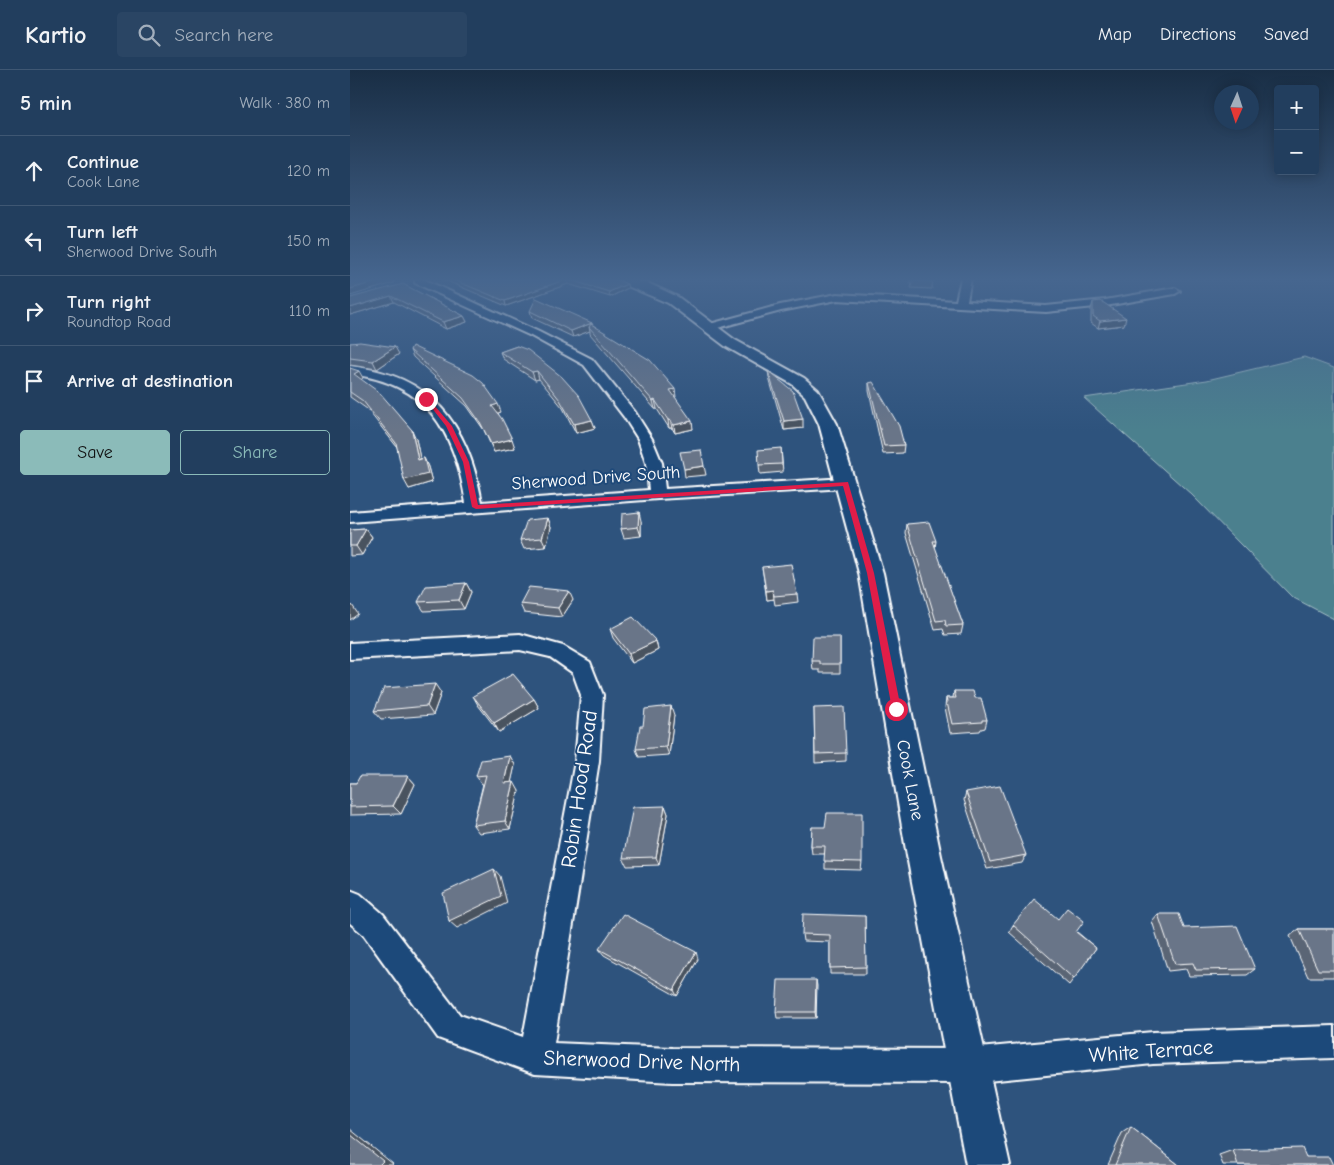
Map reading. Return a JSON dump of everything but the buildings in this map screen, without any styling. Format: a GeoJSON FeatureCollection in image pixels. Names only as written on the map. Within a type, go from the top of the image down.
{"type":"FeatureCollection","features":[{"type":"Feature","properties":{"kind":"street"},"geometry":{"type":"LineString","coordinates":[[524,329],[588,362],[630,415],[645,439],[654,463],[658,494]]}},
{"type":"Feature","properties":{"kind":"street","name":"Cook Lane"},"geometry":{"type":"LineString","coordinates":[[713,329],[730,343],[798,381],[812,394],[828,424],[873,583],[924,856],[988,1165]]}},
{"type":"Feature","properties":{"kind":"street"},"geometry":{"type":"LineString","coordinates":[[350,370],[382,373],[402,382],[426,399],[449,426],[466,462],[476,507]]}},
{"type":"Feature","properties":{"kind":"street","name":"Sherwood Drive South"},"geometry":{"type":"LineString","coordinates":[[350,517],[658,494],[846,483]]}},
{"type":"Feature","properties":{"kind":"street","name":"Robin Hood Road"},"geometry":{"type":"LineString","coordinates":[[350,651],[520,642],[556,651],[582,668],[592,695],[587,761],[535,1058]]}},
{"type":"Feature","properties":{"kind":"street","name":"Sherwood Drive North"},"geometry":{"type":"LineString","coordinates":[[350,904],[373,924],[449,1027],[535,1058],[672,1065],[836,1064],[968,1066]]}},
{"type":"Feature","properties":{"kind":"street","name":"White Terrace"},"geometry":{"type":"LineString","coordinates":[[968,1066],[1153,1048],[1334,1042]]}},
{"type":"Feature","properties":{"kind":"green space"},"geometry":{"type":"Polygon","coordinates":[[[1304,357],[1334,368],[1334,619],[1292,597],[1192,495],[1084,398],[1207,380],[1304,357]]]}},
{"type":"Feature","properties":{"kind":"route"},"geometry":{"type":"LineString","coordinates":[[426,399],[449,426],[466,462],[476,507],[846,483],[870,573],[896,709]]}}]}
